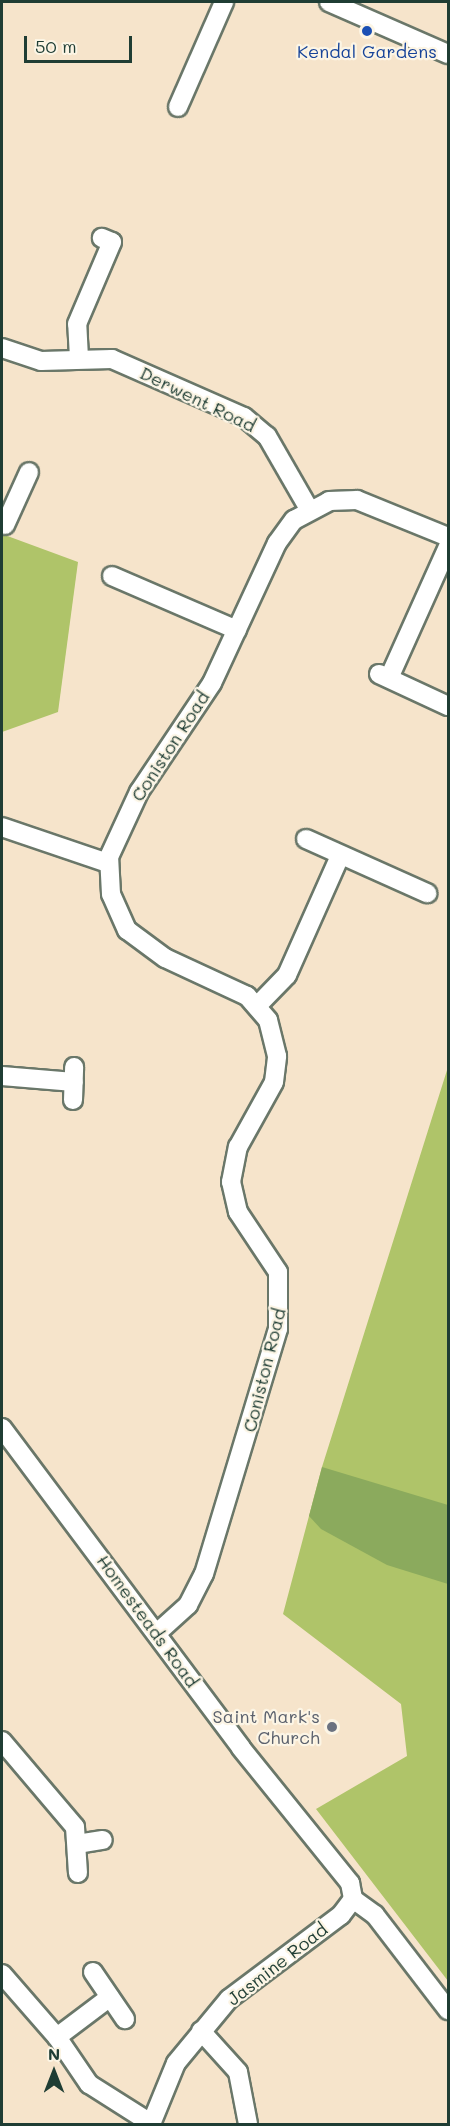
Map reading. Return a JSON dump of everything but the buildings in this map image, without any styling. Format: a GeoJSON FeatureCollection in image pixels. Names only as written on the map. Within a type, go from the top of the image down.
{"type":"FeatureCollection","features":[{"type":"Feature","properties":{"kind":"street"},"geometry":{"type":"LineString","coordinates":[[178,107],[224,2]]}},
{"type":"Feature","properties":{"kind":"street"},"geometry":{"type":"LineString","coordinates":[[329,2],[448,54]]}},
{"type":"Feature","properties":{"kind":"street"},"geometry":{"type":"LineString","coordinates":[[79,358],[77,324],[112,242],[102,238]]}},
{"type":"Feature","properties":{"kind":"street","name":"Derwent Road"},"geometry":{"type":"LineString","coordinates":[[2,348],[33,361],[79,358],[121,362],[255,423],[309,509]]}},
{"type":"Feature","properties":{"kind":"street"},"geometry":{"type":"LineString","coordinates":[[6,514],[29,472]]}},
{"type":"Feature","properties":{"kind":"street","name":"Coniston Road"},"geometry":{"type":"LineString","coordinates":[[157,1633],[188,1605],[204,1574],[280,1314],[275,1264],[238,1212],[231,1182],[235,1155],[276,1074],[275,1037],[257,1006],[240,992],[133,936],[114,904],[108,863],[127,813],[212,683],[282,534],[309,509],[338,500],[366,501],[448,537]]}},
{"type":"Feature","properties":{"kind":"street"},"geometry":{"type":"LineString","coordinates":[[448,547],[383,676],[448,706]]}},
{"type":"Feature","properties":{"kind":"street"},"geometry":{"type":"LineString","coordinates":[[112,575],[237,630]]}},
{"type":"Feature","properties":{"kind":"street"},"geometry":{"type":"LineString","coordinates":[[2,827],[108,863]]}},
{"type":"Feature","properties":{"kind":"street"},"geometry":{"type":"LineString","coordinates":[[306,839],[414,893]]}},
{"type":"Feature","properties":{"kind":"street"},"geometry":{"type":"LineString","coordinates":[[257,1006],[287,975],[340,855]]}},
{"type":"Feature","properties":{"kind":"street"},"geometry":{"type":"LineString","coordinates":[[2,1076],[74,1083]]}},
{"type":"Feature","properties":{"kind":"street","name":"Homesteads Road"},"geometry":{"type":"LineString","coordinates":[[2,1428],[350,1883],[353,1899],[375,1915],[448,2010]]}},
{"type":"Feature","properties":{"kind":"street"},"geometry":{"type":"LineString","coordinates":[[5,1753],[75,1827],[78,1844],[78,1873]]}},
{"type":"Feature","properties":{"kind":"street"},"geometry":{"type":"LineString","coordinates":[[78,1844],[102,1840]]}},
{"type":"Feature","properties":{"kind":"street","name":"Jasmine Road"},"geometry":{"type":"LineString","coordinates":[[152,2124],[176,2063],[229,1999],[340,1915],[353,1899]]}},
{"type":"Feature","properties":{"kind":"street"},"geometry":{"type":"LineString","coordinates":[[93,1972],[125,2019]]}},
{"type":"Feature","properties":{"kind":"street"},"geometry":{"type":"LineString","coordinates":[[2,1974],[57,2037],[89,2084],[152,2124]]}},
{"type":"Feature","properties":{"kind":"street"},"geometry":{"type":"LineString","coordinates":[[57,2037],[110,1997]]}},
{"type":"Feature","properties":{"kind":"street"},"geometry":{"type":"LineString","coordinates":[[201,2031],[238,2072],[248,2124]]}},
{"type":"Feature","properties":{"kind":"green space"},"geometry":{"type":"Polygon","coordinates":[[[2,534],[78,562],[58,712],[2,732],[2,534]]]}},
{"type":"Feature","properties":{"kind":"green space"},"geometry":{"type":"Polygon","coordinates":[[[448,1067],[448,1981],[316,1809],[407,1756],[401,1704],[283,1614],[322,1467],[448,1067]]]}},
{"type":"Feature","properties":{"kind":"green space"},"geometry":{"type":"Polygon","coordinates":[[[322,1467],[448,1505],[448,1584],[387,1565],[321,1529],[309,1516],[322,1467]]]}},
{"type":"Feature","properties":{"kind":"place","name":"Kendal Gardens"},"geometry":{"type":"Point","coordinates":[367,31]}},
{"type":"Feature","properties":{"kind":"place","name":"Saint Mark's Church"},"geometry":{"type":"Point","coordinates":[332,1727]}}]}
